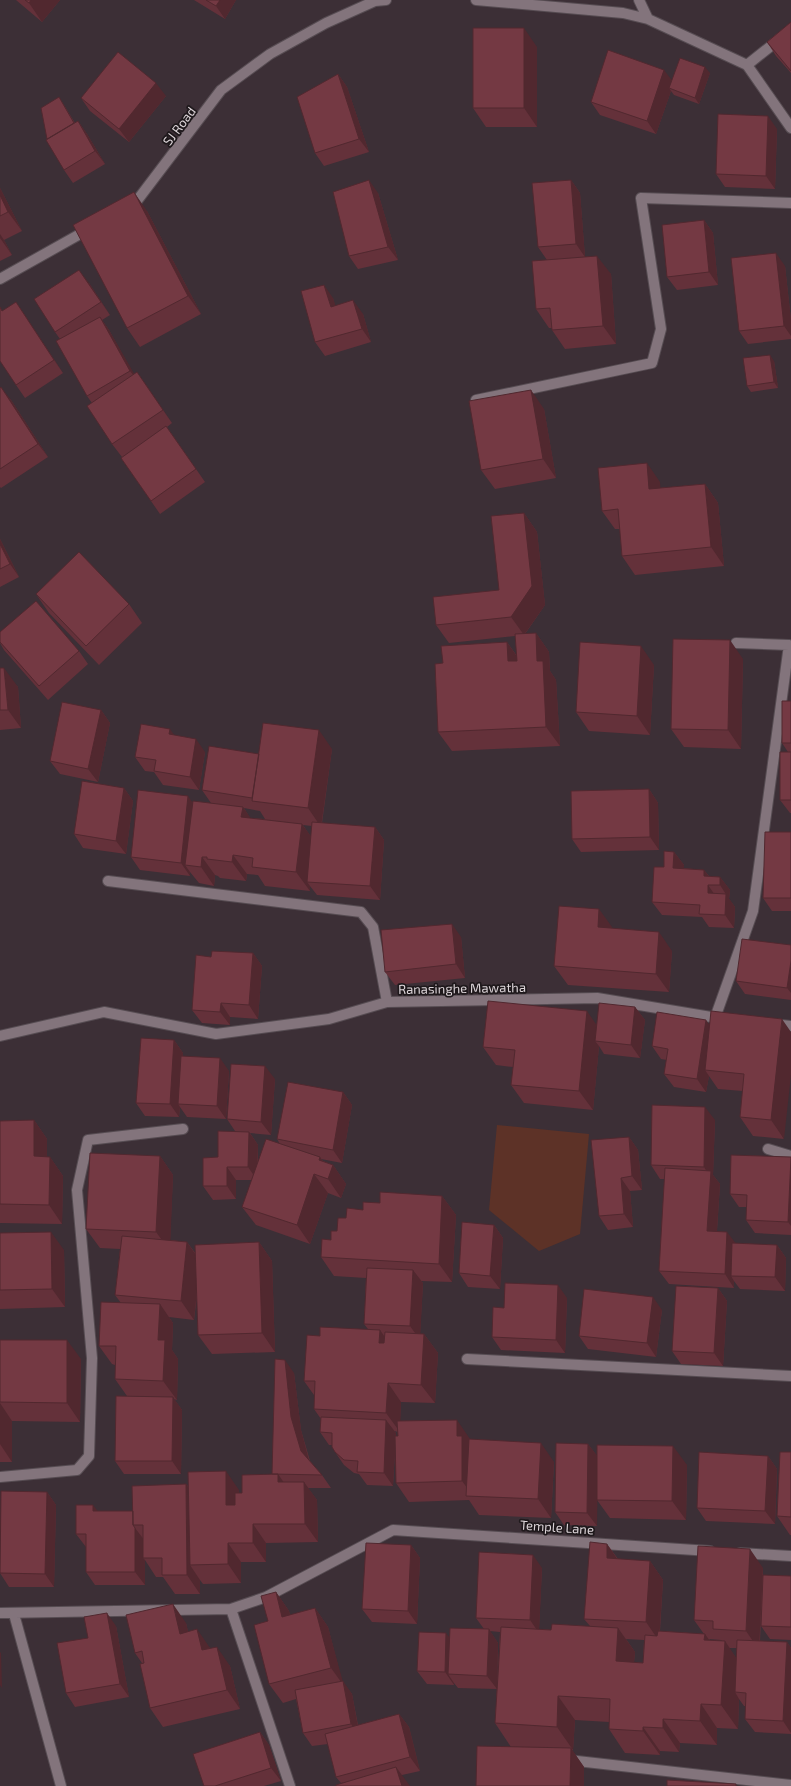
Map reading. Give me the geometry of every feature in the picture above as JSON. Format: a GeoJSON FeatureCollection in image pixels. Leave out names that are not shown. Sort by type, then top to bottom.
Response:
{"type":"FeatureCollection","features":[{"type":"Feature","properties":{"kind":"street","name":"SJ Road"},"geometry":{"type":"LineString","coordinates":[[117,213],[136,202],[221,90],[270,54],[326,23],[375,1],[386,0]]}},
{"type":"Feature","properties":{"kind":"street"},"geometry":{"type":"LineString","coordinates":[[476,0],[624,13],[648,19],[747,65],[791,128]]}},
{"type":"Feature","properties":{"kind":"street"},"geometry":{"type":"LineString","coordinates":[[639,0],[648,19]]}},
{"type":"Feature","properties":{"kind":"street"},"geometry":{"type":"LineString","coordinates":[[747,65],[791,30]]}},
{"type":"Feature","properties":{"kind":"street"},"geometry":{"type":"LineString","coordinates":[[476,400],[652,363],[661,329],[641,198],[791,203]]}},
{"type":"Feature","properties":{"kind":"street"},"geometry":{"type":"LineString","coordinates":[[0,279],[98,224]]}},
{"type":"Feature","properties":{"kind":"street"},"geometry":{"type":"LineString","coordinates":[[715,1018],[753,911],[789,645],[736,644]]}},
{"type":"Feature","properties":{"kind":"street","name":"Ranasinghe Mawatha"},"geometry":{"type":"LineString","coordinates":[[108,880],[361,912],[373,927],[387,1002],[597,998],[730,1020]]}},
{"type":"Feature","properties":{"kind":"street"},"geometry":{"type":"LineString","coordinates":[[0,1036],[104,1012],[216,1034],[330,1019],[387,1002]]}},
{"type":"Feature","properties":{"kind":"street"},"geometry":{"type":"LineString","coordinates":[[761,1023],[791,1026]]}},
{"type":"Feature","properties":{"kind":"street"},"geometry":{"type":"LineString","coordinates":[[0,1476],[77,1470],[89,1456],[92,1358],[77,1190],[88,1140],[183,1129]]}},
{"type":"Feature","properties":{"kind":"street"},"geometry":{"type":"LineString","coordinates":[[768,1149],[791,1156]]}},
{"type":"Feature","properties":{"kind":"street"},"geometry":{"type":"LineString","coordinates":[[467,1359],[791,1376]]}},
{"type":"Feature","properties":{"kind":"street","name":"Temple Lane"},"geometry":{"type":"LineString","coordinates":[[231,1609],[266,1597],[393,1530],[791,1556]]}},
{"type":"Feature","properties":{"kind":"street"},"geometry":{"type":"LineString","coordinates":[[0,1613],[14,1614],[231,1609],[290,1786]]}},
{"type":"Feature","properties":{"kind":"street"},"geometry":{"type":"LineString","coordinates":[[14,1614],[61,1786]]}},
{"type":"Feature","properties":{"kind":"street"},"geometry":{"type":"LineString","coordinates":[[558,1759],[791,1785]]}},
{"type":"Feature","properties":{"kind":"shaded area"},"geometry":{"type":"Polygon","coordinates":[[[497,1125],[589,1134],[580,1234],[539,1251],[489,1210],[497,1125]]]}},
{"type":"Feature","properties":{"kind":"building"},"geometry":{"type":"Polygon","coordinates":[[[206,0],[220,0],[216,6],[206,0]]]}},
{"type":"Feature","properties":{"kind":"building"},"geometry":{"type":"Polygon","coordinates":[[[791,22],[791,71],[767,42],[791,22]]]}},
{"type":"Feature","properties":{"kind":"building"},"geometry":{"type":"Polygon","coordinates":[[[473,28],[524,28],[524,108],[473,108],[473,28]]]}},
{"type":"Feature","properties":{"kind":"building"},"geometry":{"type":"Polygon","coordinates":[[[608,50],[664,70],[647,121],[591,102],[608,50]]]}},
{"type":"Feature","properties":{"kind":"building"},"geometry":{"type":"Polygon","coordinates":[[[118,52],[156,83],[119,129],[81,98],[118,52]]]}},
{"type":"Feature","properties":{"kind":"building"},"geometry":{"type":"Polygon","coordinates":[[[680,58],[705,67],[695,98],[669,88],[680,58]]]}},
{"type":"Feature","properties":{"kind":"building"},"geometry":{"type":"Polygon","coordinates":[[[338,74],[359,139],[315,153],[297,97],[338,74]]]}},
{"type":"Feature","properties":{"kind":"building"},"geometry":{"type":"Polygon","coordinates":[[[59,97],[74,123],[47,139],[41,108],[59,97]]]}},
{"type":"Feature","properties":{"kind":"building"},"geometry":{"type":"Polygon","coordinates":[[[718,114],[768,116],[766,176],[716,174],[718,114]]]}},
{"type":"Feature","properties":{"kind":"building"},"geometry":{"type":"Polygon","coordinates":[[[78,121],[95,151],[64,170],[46,140],[78,121]]]}},
{"type":"Feature","properties":{"kind":"building"},"geometry":{"type":"Polygon","coordinates":[[[369,180],[388,247],[349,256],[333,192],[369,180]]]}},
{"type":"Feature","properties":{"kind":"building"},"geometry":{"type":"Polygon","coordinates":[[[571,180],[576,244],[538,247],[532,183],[571,180]]]}},
{"type":"Feature","properties":{"kind":"building"},"geometry":{"type":"Polygon","coordinates":[[[134,192],[188,296],[127,328],[73,225],[134,192]]]}},
{"type":"Feature","properties":{"kind":"building"},"geometry":{"type":"Polygon","coordinates":[[[0,195],[8,212],[0,216],[0,195]]]}},
{"type":"Feature","properties":{"kind":"building"},"geometry":{"type":"Polygon","coordinates":[[[704,220],[709,272],[667,277],[662,225],[704,220]]]}},
{"type":"Feature","properties":{"kind":"building"},"geometry":{"type":"Polygon","coordinates":[[[776,253],[784,326],[739,331],[731,258],[776,253]]]}},
{"type":"Feature","properties":{"kind":"building"},"geometry":{"type":"Polygon","coordinates":[[[597,256],[603,326],[552,330],[550,308],[536,309],[532,261],[597,256]]]}},
{"type":"Feature","properties":{"kind":"building"},"geometry":{"type":"Polygon","coordinates":[[[79,270],[101,302],[55,332],[34,299],[79,270]]]}},
{"type":"Feature","properties":{"kind":"building"},"geometry":{"type":"Polygon","coordinates":[[[324,285],[331,307],[353,300],[362,329],[315,342],[301,291],[324,285]]]}},
{"type":"Feature","properties":{"kind":"building"},"geometry":{"type":"Polygon","coordinates":[[[16,302],[54,360],[16,385],[0,361],[0,307],[2,311],[16,302]]]}},
{"type":"Feature","properties":{"kind":"building"},"geometry":{"type":"Polygon","coordinates":[[[100,317],[130,371],[87,396],[56,341],[100,317]]]}},
{"type":"Feature","properties":{"kind":"building"},"geometry":{"type":"Polygon","coordinates":[[[770,355],[774,382],[747,386],[743,358],[770,355]]]}},
{"type":"Feature","properties":{"kind":"building"},"geometry":{"type":"Polygon","coordinates":[[[137,372],[163,410],[112,444],[87,406],[137,372]]]}},
{"type":"Feature","properties":{"kind":"building"},"geometry":{"type":"Polygon","coordinates":[[[1,387],[38,444],[0,469],[0,388],[1,387]]]}},
{"type":"Feature","properties":{"kind":"building"},"geometry":{"type":"Polygon","coordinates":[[[531,390],[543,459],[481,470],[469,401],[531,390]]]}},
{"type":"Feature","properties":{"kind":"building"},"geometry":{"type":"Polygon","coordinates":[[[166,426],[196,469],[151,501],[121,458],[166,426]]]}},
{"type":"Feature","properties":{"kind":"building"},"geometry":{"type":"Polygon","coordinates":[[[647,463],[649,489],[705,484],[711,547],[622,556],[618,509],[602,511],[598,468],[647,463]]]}},
{"type":"Feature","properties":{"kind":"building"},"geometry":{"type":"Polygon","coordinates":[[[524,513],[532,586],[511,617],[436,625],[433,597],[499,590],[491,516],[524,513]]]}},
{"type":"Feature","properties":{"kind":"building"},"geometry":{"type":"Polygon","coordinates":[[[0,544],[10,564],[0,569],[0,544]]]}},
{"type":"Feature","properties":{"kind":"building"},"geometry":{"type":"Polygon","coordinates":[[[79,552],[129,604],[86,646],[36,594],[79,552]]]}},
{"type":"Feature","properties":{"kind":"building"},"geometry":{"type":"Polygon","coordinates":[[[36,601],[79,651],[39,686],[0,642],[0,632],[36,601]]]}},
{"type":"Feature","properties":{"kind":"building"},"geometry":{"type":"Polygon","coordinates":[[[536,633],[537,661],[543,661],[546,727],[438,732],[435,664],[443,663],[441,646],[507,642],[508,661],[517,661],[515,634],[536,633]]]}},
{"type":"Feature","properties":{"kind":"building"},"geometry":{"type":"Polygon","coordinates":[[[673,639],[730,640],[728,730],[671,729],[673,639]]]}},
{"type":"Feature","properties":{"kind":"building"},"geometry":{"type":"Polygon","coordinates":[[[580,642],[641,646],[637,716],[576,712],[580,642]]]}},
{"type":"Feature","properties":{"kind":"building"},"geometry":{"type":"Polygon","coordinates":[[[0,668],[4,668],[8,710],[0,710],[0,668]]]}},
{"type":"Feature","properties":{"kind":"building"},"geometry":{"type":"Polygon","coordinates":[[[782,701],[791,701],[791,743],[782,743],[782,701]]]}},
{"type":"Feature","properties":{"kind":"building"},"geometry":{"type":"Polygon","coordinates":[[[62,702],[101,710],[88,769],[50,761],[62,702]]]}},
{"type":"Feature","properties":{"kind":"building"},"geometry":{"type":"Polygon","coordinates":[[[263,723],[319,730],[308,808],[252,801],[263,723]]]}},
{"type":"Feature","properties":{"kind":"building"},"geometry":{"type":"Polygon","coordinates":[[[141,724],[170,729],[169,734],[196,739],[190,777],[154,771],[156,760],[135,757],[141,724]]]}},
{"type":"Feature","properties":{"kind":"building"},"geometry":{"type":"Polygon","coordinates":[[[209,746],[259,754],[252,798],[202,790],[209,746]]]}},
{"type":"Feature","properties":{"kind":"building"},"geometry":{"type":"Polygon","coordinates":[[[780,752],[791,752],[791,800],[780,800],[780,752]]]}},
{"type":"Feature","properties":{"kind":"building"},"geometry":{"type":"Polygon","coordinates":[[[82,781],[124,788],[116,841],[74,834],[82,781]]]}},
{"type":"Feature","properties":{"kind":"building"},"geometry":{"type":"Polygon","coordinates":[[[649,789],[650,837],[572,839],[571,791],[649,789]]]}},
{"type":"Feature","properties":{"kind":"building"},"geometry":{"type":"Polygon","coordinates":[[[138,790],[188,796],[181,863],[131,857],[138,790]]]}},
{"type":"Feature","properties":{"kind":"building"},"geometry":{"type":"Polygon","coordinates":[[[193,801],[243,807],[241,817],[302,824],[296,872],[252,867],[253,858],[233,855],[232,862],[202,857],[201,867],[185,865],[193,801]]]}},
{"type":"Feature","properties":{"kind":"building"},"geometry":{"type":"Polygon","coordinates":[[[312,822],[375,827],[370,886],[307,882],[312,822]]]}},
{"type":"Feature","properties":{"kind":"building"},"geometry":{"type":"Polygon","coordinates":[[[765,832],[791,832],[791,898],[763,898],[765,832]]]}},
{"type":"Feature","properties":{"kind":"building"},"geometry":{"type":"Polygon","coordinates":[[[664,851],[674,852],[673,868],[704,870],[704,876],[720,877],[720,885],[708,885],[708,893],[726,894],[725,915],[699,914],[700,905],[652,902],[654,867],[664,867],[664,851]]]}},
{"type":"Feature","properties":{"kind":"building"},"geometry":{"type":"Polygon","coordinates":[[[559,906],[599,909],[598,927],[659,932],[656,974],[554,966],[559,906]]]}},
{"type":"Feature","properties":{"kind":"building"},"geometry":{"type":"Polygon","coordinates":[[[452,924],[456,964],[385,972],[381,930],[452,924]]]}},
{"type":"Feature","properties":{"kind":"building"},"geometry":{"type":"Polygon","coordinates":[[[742,939],[791,945],[791,961],[787,988],[736,981],[742,939]]]}},
{"type":"Feature","properties":{"kind":"building"},"geometry":{"type":"Polygon","coordinates":[[[212,951],[253,953],[249,1005],[221,1003],[220,1012],[192,1010],[196,955],[211,957],[212,951]]]}},
{"type":"Feature","properties":{"kind":"building"},"geometry":{"type":"Polygon","coordinates":[[[488,1001],[587,1011],[579,1091],[511,1085],[515,1050],[483,1047],[488,1001]]]}},
{"type":"Feature","properties":{"kind":"building"},"geometry":{"type":"Polygon","coordinates":[[[599,1003],[635,1007],[631,1045],[595,1041],[599,1003]]]}},
{"type":"Feature","properties":{"kind":"building"},"geometry":{"type":"Polygon","coordinates":[[[711,1011],[782,1019],[771,1120],[740,1117],[744,1074],[705,1070],[711,1011]]]}},
{"type":"Feature","properties":{"kind":"building"},"geometry":{"type":"Polygon","coordinates":[[[657,1012],[706,1020],[697,1079],[664,1074],[668,1049],[652,1046],[657,1012]]]}},
{"type":"Feature","properties":{"kind":"building"},"geometry":{"type":"Polygon","coordinates":[[[141,1038],[174,1040],[170,1104],[136,1103],[141,1038]]]}},
{"type":"Feature","properties":{"kind":"building"},"geometry":{"type":"Polygon","coordinates":[[[181,1056],[220,1058],[217,1106],[178,1104],[181,1056]]]}},
{"type":"Feature","properties":{"kind":"building"},"geometry":{"type":"Polygon","coordinates":[[[231,1064],[265,1066],[261,1122],[227,1119],[231,1064]]]}},
{"type":"Feature","properties":{"kind":"building"},"geometry":{"type":"Polygon","coordinates":[[[288,1082],[343,1092],[333,1150],[277,1139],[288,1082]]]}},
{"type":"Feature","properties":{"kind":"building"},"geometry":{"type":"Polygon","coordinates":[[[652,1105],[705,1107],[704,1167],[651,1165],[652,1105]]]}},
{"type":"Feature","properties":{"kind":"building"},"geometry":{"type":"Polygon","coordinates":[[[34,1120],[34,1156],[50,1157],[49,1205],[0,1204],[0,1121],[34,1120]]]}},
{"type":"Feature","properties":{"kind":"building"},"geometry":{"type":"Polygon","coordinates":[[[218,1131],[249,1132],[248,1167],[227,1167],[227,1186],[203,1186],[203,1158],[218,1157],[218,1131]]]}},
{"type":"Feature","properties":{"kind":"building"},"geometry":{"type":"Polygon","coordinates":[[[629,1137],[632,1176],[621,1178],[624,1214],[599,1216],[591,1140],[629,1137]]]}},
{"type":"Feature","properties":{"kind":"building"},"geometry":{"type":"Polygon","coordinates":[[[266,1139],[320,1157],[319,1160],[333,1165],[328,1179],[314,1174],[297,1225],[242,1207],[266,1139]]]}},
{"type":"Feature","properties":{"kind":"building"},"geometry":{"type":"Polygon","coordinates":[[[90,1153],[160,1156],[156,1232],[86,1229],[90,1153]]]}},
{"type":"Feature","properties":{"kind":"building"},"geometry":{"type":"Polygon","coordinates":[[[731,1155],[791,1157],[788,1222],[746,1220],[747,1195],[730,1194],[731,1155]]]}},
{"type":"Feature","properties":{"kind":"building"},"geometry":{"type":"Polygon","coordinates":[[[665,1168],[711,1171],[707,1231],[727,1232],[725,1274],[659,1271],[665,1168]]]}},
{"type":"Feature","properties":{"kind":"building"},"geometry":{"type":"Polygon","coordinates":[[[380,1192],[442,1196],[439,1264],[321,1257],[322,1239],[331,1240],[331,1231],[337,1231],[338,1218],[346,1218],[347,1208],[363,1210],[363,1202],[380,1203],[380,1192]]]}},
{"type":"Feature","properties":{"kind":"building"},"geometry":{"type":"Polygon","coordinates":[[[462,1222],[494,1225],[490,1276],[459,1273],[462,1222]]]}},
{"type":"Feature","properties":{"kind":"building"},"geometry":{"type":"Polygon","coordinates":[[[51,1232],[52,1289],[0,1290],[0,1233],[51,1232]]]}},
{"type":"Feature","properties":{"kind":"building"},"geometry":{"type":"Polygon","coordinates":[[[122,1236],[187,1242],[181,1301],[115,1295],[122,1236]]]}},
{"type":"Feature","properties":{"kind":"building"},"geometry":{"type":"Polygon","coordinates":[[[259,1242],[262,1333],[198,1335],[195,1245],[259,1242]]]}},
{"type":"Feature","properties":{"kind":"building"},"geometry":{"type":"Polygon","coordinates":[[[732,1243],[777,1245],[775,1277],[731,1276],[732,1243]]]}},
{"type":"Feature","properties":{"kind":"building"},"geometry":{"type":"Polygon","coordinates":[[[367,1268],[413,1270],[410,1326],[364,1324],[367,1268]]]}},
{"type":"Feature","properties":{"kind":"building"},"geometry":{"type":"Polygon","coordinates":[[[505,1283],[558,1285],[556,1340],[492,1337],[493,1307],[504,1308],[505,1283]]]}},
{"type":"Feature","properties":{"kind":"building"},"geometry":{"type":"Polygon","coordinates":[[[676,1286],[718,1288],[714,1353],[672,1351],[676,1286]]]}},
{"type":"Feature","properties":{"kind":"building"},"geometry":{"type":"Polygon","coordinates":[[[584,1289],[653,1297],[647,1343],[579,1336],[584,1289]]]}},
{"type":"Feature","properties":{"kind":"building"},"geometry":{"type":"Polygon","coordinates":[[[101,1302],[160,1304],[158,1340],[165,1340],[163,1381],[115,1379],[116,1346],[99,1346],[101,1302]]]}},
{"type":"Feature","properties":{"kind":"building"},"geometry":{"type":"Polygon","coordinates":[[[320,1327],[380,1330],[379,1343],[384,1343],[385,1332],[424,1334],[421,1385],[388,1383],[386,1413],[314,1409],[315,1381],[304,1381],[307,1335],[320,1336],[320,1327]]]}},
{"type":"Feature","properties":{"kind":"building"},"geometry":{"type":"Polygon","coordinates":[[[0,1340],[67,1340],[67,1403],[0,1402],[0,1340]]]}},
{"type":"Feature","properties":{"kind":"building"},"geometry":{"type":"Polygon","coordinates":[[[275,1359],[285,1360],[291,1417],[301,1451],[322,1475],[272,1474],[275,1359]]]}},
{"type":"Feature","properties":{"kind":"building"},"geometry":{"type":"Polygon","coordinates":[[[116,1396],[173,1397],[172,1461],[115,1461],[116,1396]]]}},
{"type":"Feature","properties":{"kind":"building"},"geometry":{"type":"Polygon","coordinates":[[[321,1417],[386,1420],[384,1473],[357,1472],[358,1461],[344,1460],[332,1447],[332,1433],[320,1432],[321,1417]]]}},
{"type":"Feature","properties":{"kind":"building"},"geometry":{"type":"Polygon","coordinates":[[[457,1420],[457,1436],[462,1436],[462,1481],[396,1483],[395,1436],[398,1436],[397,1421],[457,1420]]]}},
{"type":"Feature","properties":{"kind":"building"},"geometry":{"type":"Polygon","coordinates":[[[469,1439],[541,1443],[538,1499],[466,1496],[469,1439]]]}},
{"type":"Feature","properties":{"kind":"building"},"geometry":{"type":"Polygon","coordinates":[[[556,1443],[588,1444],[587,1513],[555,1512],[556,1443]]]}},
{"type":"Feature","properties":{"kind":"building"},"geometry":{"type":"Polygon","coordinates":[[[597,1445],[673,1446],[672,1501],[597,1500],[597,1445]]]}},
{"type":"Feature","properties":{"kind":"building"},"geometry":{"type":"Polygon","coordinates":[[[699,1452],[768,1456],[765,1511],[697,1508],[699,1452]]]}},
{"type":"Feature","properties":{"kind":"building"},"geometry":{"type":"Polygon","coordinates":[[[780,1452],[791,1452],[791,1517],[777,1516],[780,1452]]]}},
{"type":"Feature","properties":{"kind":"building"},"geometry":{"type":"Polygon","coordinates":[[[226,1471],[226,1505],[235,1505],[235,1493],[242,1493],[242,1475],[278,1474],[278,1482],[304,1482],[305,1524],[253,1524],[253,1543],[228,1543],[228,1564],[190,1565],[188,1472],[226,1471]]]}},
{"type":"Feature","properties":{"kind":"building"},"geometry":{"type":"Polygon","coordinates":[[[186,1484],[187,1575],[162,1575],[162,1558],[143,1558],[143,1525],[133,1525],[132,1486],[186,1484]]]}},
{"type":"Feature","properties":{"kind":"building"},"geometry":{"type":"Polygon","coordinates":[[[1,1491],[47,1492],[45,1574],[0,1573],[1,1491]]]}},
{"type":"Feature","properties":{"kind":"building"},"geometry":{"type":"Polygon","coordinates":[[[76,1505],[93,1505],[93,1511],[133,1511],[133,1525],[135,1528],[135,1572],[86,1572],[86,1534],[76,1534],[76,1505]]]}},
{"type":"Feature","properties":{"kind":"building"},"geometry":{"type":"Polygon","coordinates":[[[590,1542],[607,1544],[607,1558],[650,1561],[646,1622],[584,1619],[590,1542]]]}},
{"type":"Feature","properties":{"kind":"building"},"geometry":{"type":"Polygon","coordinates":[[[366,1543],[411,1545],[408,1611],[362,1609],[366,1543]]]}},
{"type":"Feature","properties":{"kind":"building"},"geometry":{"type":"Polygon","coordinates":[[[698,1546],[750,1549],[746,1631],[713,1629],[713,1621],[694,1620],[698,1546]]]}},
{"type":"Feature","properties":{"kind":"building"},"geometry":{"type":"Polygon","coordinates":[[[479,1552],[533,1555],[530,1620],[476,1618],[479,1552]]]}},
{"type":"Feature","properties":{"kind":"building"},"geometry":{"type":"Polygon","coordinates":[[[763,1575],[791,1576],[791,1627],[761,1626],[763,1575]]]}},
{"type":"Feature","properties":{"kind":"building"},"geometry":{"type":"Polygon","coordinates":[[[276,1592],[282,1617],[315,1608],[331,1668],[269,1684],[254,1625],[268,1621],[261,1596],[276,1592]]]}},
{"type":"Feature","properties":{"kind":"building"},"geometry":{"type":"Polygon","coordinates":[[[173,1604],[180,1634],[197,1629],[202,1650],[217,1647],[227,1690],[150,1708],[140,1664],[144,1663],[142,1651],[135,1653],[126,1615],[173,1604]]]}},
{"type":"Feature","properties":{"kind":"building"},"geometry":{"type":"Polygon","coordinates":[[[107,1613],[120,1684],[66,1693],[57,1643],[88,1638],[84,1617],[107,1613]]]}},
{"type":"Feature","properties":{"kind":"building"},"geometry":{"type":"Polygon","coordinates":[[[552,1624],[618,1628],[616,1661],[643,1663],[645,1635],[657,1636],[658,1631],[705,1634],[704,1640],[725,1641],[721,1705],[701,1704],[700,1721],[663,1719],[663,1728],[643,1727],[643,1731],[609,1729],[610,1699],[558,1696],[557,1727],[495,1723],[501,1627],[551,1630],[552,1624]]]}},
{"type":"Feature","properties":{"kind":"building"},"geometry":{"type":"Polygon","coordinates":[[[450,1628],[489,1629],[487,1676],[448,1674],[450,1628]]]}},
{"type":"Feature","properties":{"kind":"building"},"geometry":{"type":"Polygon","coordinates":[[[419,1632],[446,1633],[445,1672],[417,1671],[419,1632]]]}},
{"type":"Feature","properties":{"kind":"building"},"geometry":{"type":"Polygon","coordinates":[[[737,1640],[787,1642],[783,1721],[745,1719],[746,1693],[735,1692],[737,1640]]]}},
{"type":"Feature","properties":{"kind":"building"},"geometry":{"type":"Polygon","coordinates":[[[343,1681],[351,1724],[303,1733],[295,1690],[343,1681]]]}},
{"type":"Feature","properties":{"kind":"building"},"geometry":{"type":"Polygon","coordinates":[[[399,1714],[410,1757],[336,1777],[325,1734],[399,1714]]]}},
{"type":"Feature","properties":{"kind":"building"},"geometry":{"type":"Polygon","coordinates":[[[260,1732],[271,1768],[215,1786],[204,1786],[193,1754],[260,1732]]]}},
{"type":"Feature","properties":{"kind":"building"},"geometry":{"type":"Polygon","coordinates":[[[477,1746],[571,1748],[570,1786],[476,1786],[477,1746]]]}},
{"type":"Feature","properties":{"kind":"building"},"geometry":{"type":"Polygon","coordinates":[[[396,1767],[402,1786],[336,1786],[336,1785],[396,1767]]]}},
{"type":"Feature","properties":{"kind":"building"},"geometry":{"type":"Polygon","coordinates":[[[667,1780],[736,1784],[736,1786],[667,1786],[667,1780]]]}}]}
